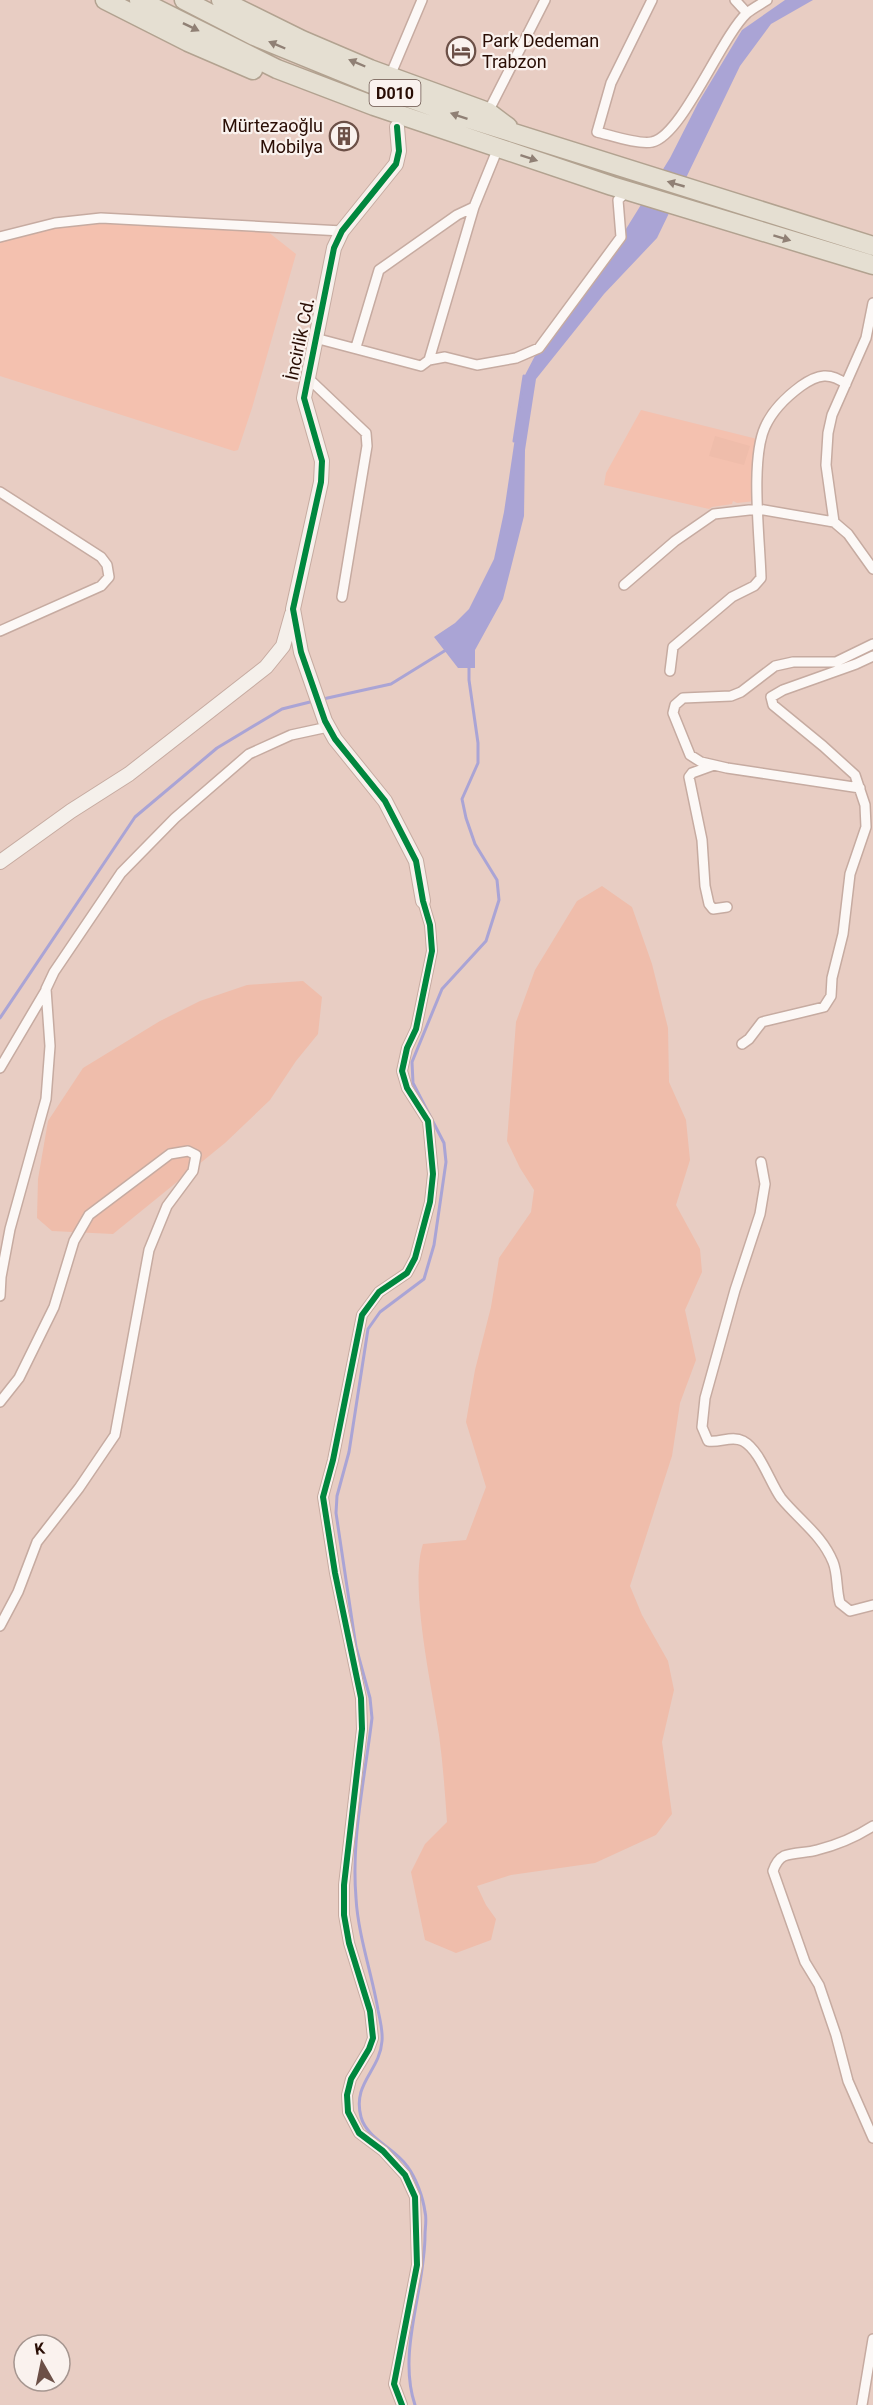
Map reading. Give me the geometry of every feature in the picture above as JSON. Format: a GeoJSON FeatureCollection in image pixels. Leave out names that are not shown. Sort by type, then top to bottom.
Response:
{"type":"FeatureCollection","features":[{"type":"Feature","properties":{"kind":"highway"},"geometry":{"type":"LineString","coordinates":[[105,0],[188,42],[308,94],[448,143],[460,144],[473,140]]}},
{"type":"Feature","properties":{"kind":"highway"},"geometry":{"type":"LineString","coordinates":[[139,0],[277,69],[374,106],[612,186],[873,265]]}},
{"type":"Feature","properties":{"kind":"highway","name":"D010"},"geometry":{"type":"LineString","coordinates":[[184,0],[254,36],[342,73],[442,110],[873,246]]}},
{"type":"Feature","properties":{"kind":"highway"},"geometry":{"type":"LineString","coordinates":[[221,0],[302,40],[390,76],[488,112],[525,138]]}},
{"type":"Feature","properties":{"kind":"street"},"geometry":{"type":"LineString","coordinates":[[390,76],[422,0]]}},
{"type":"Feature","properties":{"kind":"street"},"geometry":{"type":"LineString","coordinates":[[488,112],[545,0]]}},
{"type":"Feature","properties":{"kind":"street"},"geometry":{"type":"LineString","coordinates":[[652,0],[611,83],[597,132],[650,143],[661,138],[686,108],[721,48],[747,13],[767,0]]}},
{"type":"Feature","properties":{"kind":"street"},"geometry":{"type":"LineString","coordinates":[[735,0],[747,13]]}},
{"type":"Feature","properties":{"kind":"street","name":"İncirlik Cd."},"geometry":{"type":"LineString","coordinates":[[397,127],[399,151],[396,164],[342,231],[334,248],[304,398],[322,461],[321,482],[292,609],[301,652],[327,724],[335,739],[385,801],[416,861],[423,901]]}},
{"type":"Feature","properties":{"kind":"street"},"geometry":{"type":"LineString","coordinates":[[429,360],[474,207],[498,148]]}},
{"type":"Feature","properties":{"kind":"street"},"geometry":{"type":"LineString","coordinates":[[315,338],[422,366],[429,360],[445,357],[477,365],[516,358],[539,348],[621,237],[618,200],[626,192],[632,192]]}},
{"type":"Feature","properties":{"kind":"street"},"geometry":{"type":"LineString","coordinates":[[356,347],[379,270],[458,215],[474,207]]}},
{"type":"Feature","properties":{"kind":"street"},"geometry":{"type":"LineString","coordinates":[[0,237],[55,223],[101,218],[342,231]]}},
{"type":"Feature","properties":{"kind":"street"},"geometry":{"type":"LineString","coordinates":[[834,522],[826,450],[832,415],[870,341],[873,303]]}},
{"type":"Feature","properties":{"kind":"street"},"geometry":{"type":"LineString","coordinates":[[670,671],[673,647],[732,597],[754,586],[761,578],[758,448],[766,424],[777,406],[818,376],[829,375],[846,384]]}},
{"type":"Feature","properties":{"kind":"street"},"geometry":{"type":"LineString","coordinates":[[307,377],[366,433],[367,446],[342,597]]}},
{"type":"Feature","properties":{"kind":"street"},"geometry":{"type":"LineString","coordinates":[[0,492],[101,557],[107,565],[110,577],[101,586],[0,631]]}},
{"type":"Feature","properties":{"kind":"street"},"geometry":{"type":"LineString","coordinates":[[624,585],[675,541],[714,514],[758,509],[834,522],[848,534],[873,569]]}},
{"type":"Feature","properties":{"kind":"street"},"geometry":{"type":"LineString","coordinates":[[0,862],[71,811],[129,774],[266,667],[284,646],[292,609]]}},
{"type":"Feature","properties":{"kind":"street"},"geometry":{"type":"LineString","coordinates":[[860,788],[714,765],[690,755],[673,712],[675,705],[684,698],[731,696],[741,692],[775,666],[783,663],[836,662],[873,644]]}},
{"type":"Feature","properties":{"kind":"street"},"geometry":{"type":"LineString","coordinates":[[742,1044],[749,1039],[762,1022],[824,1007],[831,996],[832,978],[843,934],[850,874],[866,827],[864,805],[855,775],[780,712],[771,701],[771,697],[783,690],[873,656]]}},
{"type":"Feature","properties":{"kind":"street"},"geometry":{"type":"LineString","coordinates":[[0,1068],[54,972],[121,873],[175,818],[249,754],[291,735],[327,724]]}},
{"type":"Feature","properties":{"kind":"street"},"geometry":{"type":"LineString","coordinates":[[714,765],[692,773],[689,777],[702,840],[705,886],[709,904],[713,909],[727,908]]}},
{"type":"Feature","properties":{"kind":"street"},"geometry":{"type":"LineString","coordinates":[[402,2405],[394,2384],[417,2265],[415,2197],[405,2175],[383,2151],[359,2133],[348,2112],[346,2095],[351,2079],[373,2038],[370,2011],[349,1943],[344,1915],[344,1885],[362,1729],[361,1698],[335,1573],[323,1497],[333,1460],[362,1315],[379,1292],[407,1273],[417,1252],[430,1202],[433,1174],[428,1121],[407,1088],[402,1071],[407,1048],[416,1029],[432,951],[430,925],[423,901]]}},
{"type":"Feature","properties":{"kind":"street"},"geometry":{"type":"LineString","coordinates":[[0,1296],[1,1277],[10,1229],[45,1099],[50,1046],[46,989]]}},
{"type":"Feature","properties":{"kind":"street"},"geometry":{"type":"LineString","coordinates":[[0,1402],[19,1378],[54,1307],[74,1241],[89,1215],[170,1154],[188,1151],[195,1155],[193,1171],[167,1206],[149,1250],[115,1435],[79,1488],[37,1542],[18,1592],[0,1626]]}},
{"type":"Feature","properties":{"kind":"street"},"geometry":{"type":"LineString","coordinates":[[762,1162],[765,1184],[760,1214],[710,1377],[702,1427],[708,1441],[734,1438],[745,1442],[753,1449],[781,1497],[817,1535],[832,1561],[842,1605],[850,1611],[873,1605]]}},
{"type":"Feature","properties":{"kind":"street"},"geometry":{"type":"LineString","coordinates":[[873,1826],[816,1851],[784,1856],[776,1863],[773,1871],[805,1962],[819,1985],[836,2035],[848,2081],[873,2138]]}},
{"type":"Feature","properties":{"kind":"street"},"geometry":{"type":"LineString","coordinates":[[862,2405],[873,2339]]}},
{"type":"Feature","properties":{"kind":"shaded area"},"geometry":{"type":"Polygon","coordinates":[[[785,0],[813,0],[771,24],[740,66],[657,238],[604,294],[536,379],[525,450],[524,516],[503,599],[475,650],[475,668],[458,668],[434,637],[455,623],[469,609],[494,559],[504,512],[524,377],[539,348],[621,237],[670,158],[698,103],[742,30],[785,0]]]}},
{"type":"Feature","properties":{"kind":"shaded area"},"geometry":{"type":"Polygon","coordinates":[[[89,222],[267,231],[296,254],[238,450],[234,451],[0,376],[0,239],[89,222]]]}},
{"type":"Feature","properties":{"kind":"shaded area"},"geometry":{"type":"Polygon","coordinates":[[[641,410],[757,439],[754,452],[755,501],[737,503],[733,501],[732,504],[709,509],[604,485],[606,473],[641,410]]]}},
{"type":"Feature","properties":{"kind":"shaded area"},"geometry":{"type":"Polygon","coordinates":[[[715,436],[750,446],[744,465],[709,456],[715,436]]]}},
{"type":"Feature","properties":{"kind":"shaded area"},"geometry":{"type":"Polygon","coordinates":[[[602,886],[632,907],[652,964],[668,1028],[669,1082],[686,1120],[690,1160],[676,1205],[700,1249],[702,1272],[685,1310],[696,1360],[680,1403],[672,1456],[630,1586],[642,1615],[668,1661],[674,1690],[662,1742],[672,1814],[656,1835],[595,1863],[511,1875],[477,1886],[496,1919],[491,1940],[456,1953],[425,1940],[411,1872],[425,1844],[447,1822],[440,1746],[420,1610],[419,1562],[423,1544],[466,1540],[486,1487],[466,1422],[475,1370],[491,1307],[499,1258],[531,1212],[534,1190],[507,1141],[516,1022],[535,970],[577,901],[602,886]]]}},
{"type":"Feature","properties":{"kind":"shaded area"},"geometry":{"type":"Polygon","coordinates":[[[303,981],[322,997],[318,1034],[296,1061],[270,1100],[225,1143],[113,1234],[52,1231],[37,1218],[38,1179],[48,1121],[83,1068],[160,1021],[200,1001],[247,985],[303,981]]]}},
{"type":"Feature","properties":{"kind":"waterway"},"geometry":{"type":"LineString","coordinates":[[514,441],[524,376]]}},
{"type":"Feature","properties":{"kind":"waterway"},"geometry":{"type":"LineString","coordinates":[[323,699],[391,684],[446,650]]}},
{"type":"Feature","properties":{"kind":"waterway"},"geometry":{"type":"LineString","coordinates":[[415,2405],[410,2385],[409,2364],[410,2342],[424,2256],[426,2221],[424,2206],[419,2188],[410,2171],[402,2160],[364,2125],[359,2105],[363,2086],[377,2061],[382,2037],[359,1926],[355,1876],[357,1831],[372,1718],[370,1698],[356,1647],[336,1513],[337,1496],[349,1452],[368,1329],[380,1312],[424,1279],[434,1245],[446,1162],[444,1143],[413,1083],[412,1062],[442,989],[486,941],[499,900],[497,880],[475,844],[462,799],[478,763],[478,743],[469,665]]}},
{"type":"Feature","properties":{"kind":"waterway"},"geometry":{"type":"LineString","coordinates":[[0,1018],[135,817],[217,748],[282,709],[314,701]]}},
{"type":"Feature","properties":{"kind":"cycle path"},"geometry":{"type":"LineString","coordinates":[[397,127],[399,151],[396,164],[342,231],[334,248],[304,398],[322,461],[321,482],[293,609],[301,652],[325,721],[335,739],[385,801],[416,861],[430,925],[432,951],[416,1029],[407,1048],[402,1071],[407,1088],[428,1121],[433,1174],[430,1202],[415,1258],[407,1273],[379,1292],[362,1315],[333,1460],[323,1497],[335,1573],[361,1698],[362,1729],[344,1885],[344,1915],[349,1943],[370,2011],[373,2038],[351,2079],[347,2095],[348,2112],[359,2133],[383,2151],[405,2175],[415,2197],[417,2265],[394,2384],[402,2405]]}},
{"type":"Feature","properties":{"kind":"place","name":"Park Dedeman Trabzon"},"geometry":{"type":"Point","coordinates":[461,51]}},
{"type":"Feature","properties":{"kind":"place","name":"Mürtezaoğlu Mobilya"},"geometry":{"type":"Point","coordinates":[344,136]}}]}
